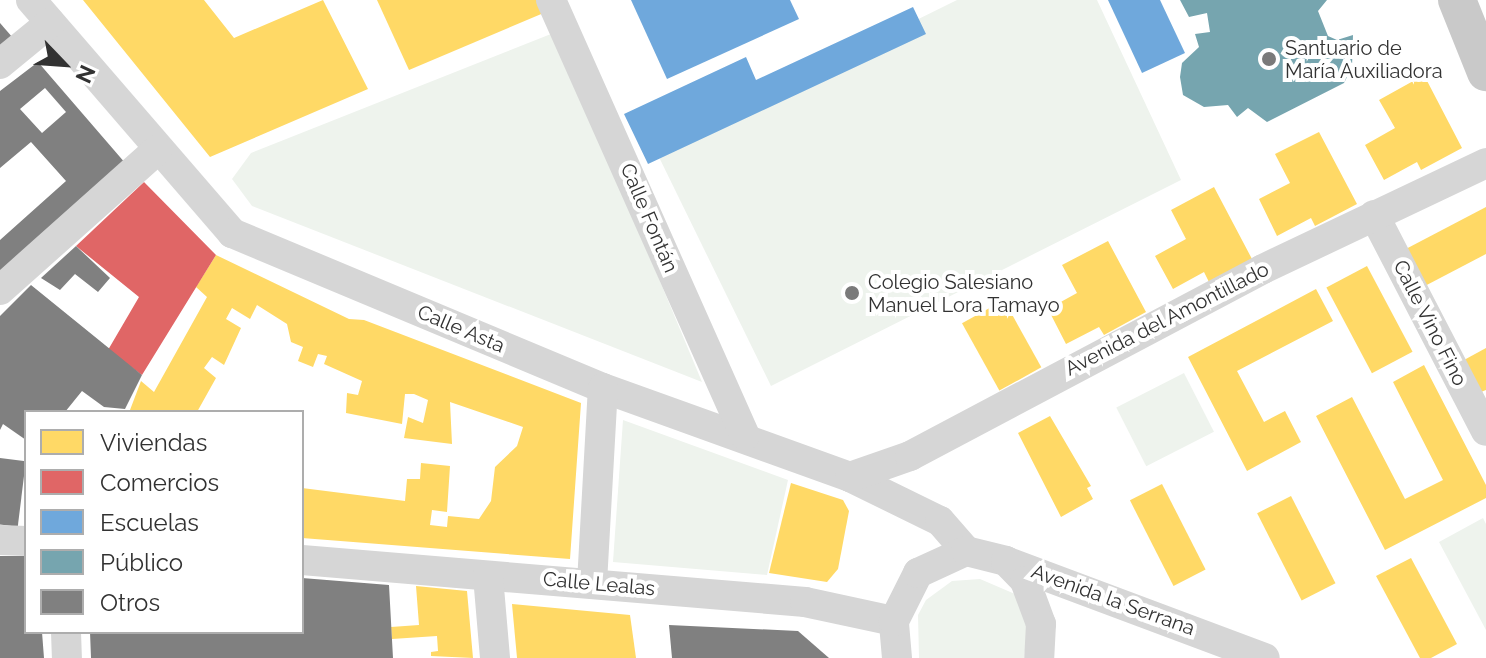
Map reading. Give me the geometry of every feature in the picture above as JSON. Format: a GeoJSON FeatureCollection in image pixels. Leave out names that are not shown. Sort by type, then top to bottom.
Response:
{"type":"FeatureCollection","features":[{"type":"Feature","properties":{"kind":"main road"},"geometry":{"type":"LineString","coordinates":[[1466,4],[1486,72]]}},
{"type":"Feature","properties":{"kind":"street","name":"Calle Fontán"},"geometry":{"type":"LineString","coordinates":[[551,0],[745,436]]}},
{"type":"Feature","properties":{"kind":"street","name":"Calle Asta"},"geometry":{"type":"LineString","coordinates":[[40,12],[232,233],[603,388],[745,436],[850,477],[940,521],[966,551]]}},
{"type":"Feature","properties":{"kind":"street"},"geometry":{"type":"LineString","coordinates":[[0,64],[40,12]]}},
{"type":"Feature","properties":{"kind":"street"},"geometry":{"type":"LineString","coordinates":[[0,290],[157,150]]}},
{"type":"Feature","properties":{"kind":"street","name":"Avenida del Amontillado"},"geometry":{"type":"LineString","coordinates":[[850,477],[910,456],[1374,215],[1486,163]]}},
{"type":"Feature","properties":{"kind":"street","name":"Calle Vino Fino"},"geometry":{"type":"LineString","coordinates":[[1374,215],[1486,431]]}},
{"type":"Feature","properties":{"kind":"street"},"geometry":{"type":"LineString","coordinates":[[592,583],[603,388]]}},
{"type":"Feature","properties":{"kind":"street"},"geometry":{"type":"LineString","coordinates":[[0,540],[24,541]]}},
{"type":"Feature","properties":{"kind":"street"},"geometry":{"type":"LineString","coordinates":[[897,658],[894,621],[918,573],[966,551]]}},
{"type":"Feature","properties":{"kind":"street","name":"Avenida la Serrana"},"geometry":{"type":"LineString","coordinates":[[966,551],[1101,593],[1265,658]]}},
{"type":"Feature","properties":{"kind":"street","name":"Calle Lealas"},"geometry":{"type":"LineString","coordinates":[[304,560],[805,602],[894,621]]}},
{"type":"Feature","properties":{"kind":"street"},"geometry":{"type":"LineString","coordinates":[[1006,561],[1025,581],[1036,603],[1039,658]]}},
{"type":"Feature","properties":{"kind":"street"},"geometry":{"type":"LineString","coordinates":[[488,576],[495,658]]}},
{"type":"Feature","properties":{"kind":"street"},"geometry":{"type":"LineString","coordinates":[[66,634],[67,658]]}},
{"type":"Feature","properties":{"kind":"shaded area"},"geometry":{"type":"Polygon","coordinates":[[[957,0],[1097,0],[1181,180],[771,386],[655,149],[957,0]]]}},
{"type":"Feature","properties":{"kind":"shaded area"},"geometry":{"type":"Polygon","coordinates":[[[556,32],[702,382],[252,206],[232,179],[251,153],[556,32]]]}},
{"type":"Feature","properties":{"kind":"shaded area"},"geometry":{"type":"Polygon","coordinates":[[[1184,373],[1214,432],[1146,466],[1116,408],[1184,373]]]}},
{"type":"Feature","properties":{"kind":"shaded area"},"geometry":{"type":"Polygon","coordinates":[[[623,420],[788,480],[767,575],[613,562],[623,420]]]}},
{"type":"Feature","properties":{"kind":"shaded area"},"geometry":{"type":"Polygon","coordinates":[[[1483,518],[1486,524],[1486,630],[1439,542],[1483,518]]]}},
{"type":"Feature","properties":{"kind":"shaded area"},"geometry":{"type":"Polygon","coordinates":[[[980,579],[1015,594],[1028,627],[1024,658],[919,658],[918,615],[926,600],[952,581],[980,579]]]}},
{"type":"Feature","properties":{"kind":"building: Viviendas"},"geometry":{"type":"Polygon","coordinates":[[[83,0],[204,0],[234,38],[323,0],[368,89],[210,157],[83,0]]]}},
{"type":"Feature","properties":{"kind":"building: Viviendas"},"geometry":{"type":"Polygon","coordinates":[[[377,0],[541,0],[546,12],[409,70],[377,0]]]}},
{"type":"Feature","properties":{"kind":"building: Viviendas"},"geometry":{"type":"Polygon","coordinates":[[[1424,75],[1462,148],[1421,170],[1417,162],[1384,180],[1365,145],[1395,128],[1379,100],[1424,75]]]}},
{"type":"Feature","properties":{"kind":"building: Viviendas"},"geometry":{"type":"Polygon","coordinates":[[[1319,132],[1357,204],[1315,226],[1311,218],[1277,236],[1259,199],[1290,183],[1275,154],[1319,132]]]}},
{"type":"Feature","properties":{"kind":"building: Viviendas"},"geometry":{"type":"Polygon","coordinates":[[[1214,187],[1252,259],[1209,282],[1204,272],[1173,289],[1155,256],[1186,239],[1171,210],[1214,187]]]}},
{"type":"Feature","properties":{"kind":"building: Viviendas"},"geometry":{"type":"Polygon","coordinates":[[[1486,207],[1486,254],[1421,288],[1402,251],[1486,207]]]}},
{"type":"Feature","properties":{"kind":"building: Viviendas"},"geometry":{"type":"Polygon","coordinates":[[[1108,241],[1146,312],[1104,335],[1099,327],[1066,344],[1048,309],[1077,293],[1062,265],[1108,241]]]}},
{"type":"Feature","properties":{"kind":"building: Viviendas"},"geometry":{"type":"Polygon","coordinates":[[[216,255],[349,319],[364,320],[581,403],[570,559],[304,538],[304,488],[405,501],[407,479],[420,479],[421,463],[450,466],[447,512],[432,510],[430,525],[447,527],[448,516],[479,519],[491,501],[495,467],[517,446],[523,427],[450,402],[452,444],[404,438],[408,417],[423,423],[428,400],[414,394],[405,394],[402,424],[346,413],[347,393],[358,395],[362,381],[324,364],[327,356],[318,354],[313,367],[298,361],[303,347],[291,342],[287,324],[257,305],[250,319],[232,308],[226,319],[241,328],[224,365],[212,357],[204,368],[216,378],[198,410],[130,410],[141,381],[154,392],[207,297],[196,287],[216,255]]]}},
{"type":"Feature","properties":{"kind":"building: Viviendas"},"geometry":{"type":"Polygon","coordinates":[[[1367,266],[1413,352],[1372,373],[1326,288],[1367,266]]]}},
{"type":"Feature","properties":{"kind":"building: Viviendas"},"geometry":{"type":"Polygon","coordinates":[[[1316,289],[1333,321],[1237,371],[1264,422],[1285,411],[1301,442],[1247,471],[1188,357],[1316,289]]]}},
{"type":"Feature","properties":{"kind":"building: Viviendas"},"geometry":{"type":"Polygon","coordinates":[[[1004,300],[1041,367],[999,391],[962,323],[1004,300]]]}},
{"type":"Feature","properties":{"kind":"building: Viviendas"},"geometry":{"type":"Polygon","coordinates":[[[1486,348],[1486,390],[1481,392],[1464,360],[1486,348]]]}},
{"type":"Feature","properties":{"kind":"building: Viviendas"},"geometry":{"type":"Polygon","coordinates":[[[1424,365],[1486,485],[1486,498],[1385,550],[1316,416],[1352,397],[1405,499],[1443,480],[1393,382],[1424,365]]]}},
{"type":"Feature","properties":{"kind":"building: Viviendas"},"geometry":{"type":"Polygon","coordinates":[[[1050,416],[1091,486],[1087,488],[1093,499],[1061,517],[1018,433],[1050,416]]]}},
{"type":"Feature","properties":{"kind":"building: Viviendas"},"geometry":{"type":"Polygon","coordinates":[[[791,483],[843,500],[849,511],[838,569],[827,582],[769,573],[791,483]]]}},
{"type":"Feature","properties":{"kind":"building: Viviendas"},"geometry":{"type":"Polygon","coordinates":[[[1162,484],[1206,570],[1174,586],[1130,500],[1162,484]]]}},
{"type":"Feature","properties":{"kind":"building: Viviendas"},"geometry":{"type":"Polygon","coordinates":[[[1291,496],[1335,583],[1302,601],[1257,513],[1291,496]]]}},
{"type":"Feature","properties":{"kind":"building: Viviendas"},"geometry":{"type":"Polygon","coordinates":[[[1411,558],[1457,644],[1431,658],[1420,658],[1376,576],[1411,558]]]}},
{"type":"Feature","properties":{"kind":"building: Viviendas"},"geometry":{"type":"Polygon","coordinates":[[[416,586],[467,591],[473,658],[431,656],[431,652],[438,651],[437,636],[392,639],[391,627],[419,625],[416,586]]]}},
{"type":"Feature","properties":{"kind":"building: Viviendas"},"geometry":{"type":"Polygon","coordinates":[[[512,604],[630,615],[636,658],[517,658],[512,604]]]}},
{"type":"Feature","properties":{"kind":"building: Comercios"},"geometry":{"type":"Polygon","coordinates":[[[144,182],[216,255],[142,375],[108,350],[139,297],[76,246],[144,182]]]}},
{"type":"Feature","properties":{"kind":"building: Escuelas"},"geometry":{"type":"Polygon","coordinates":[[[631,0],[790,0],[799,19],[667,79],[631,0]]]}},
{"type":"Feature","properties":{"kind":"building: Escuelas"},"geometry":{"type":"Polygon","coordinates":[[[1108,0],[1160,0],[1185,53],[1142,73],[1108,0]]]}},
{"type":"Feature","properties":{"kind":"building: Escuelas"},"geometry":{"type":"Polygon","coordinates":[[[913,7],[926,34],[648,164],[624,114],[746,57],[756,80],[913,7]]]}},
{"type":"Feature","properties":{"kind":"building: Público","name":"Santuario de María Auxiliadora"},"geometry":{"type":"Polygon","coordinates":[[[1180,0],[1327,0],[1318,11],[1328,36],[1337,40],[1353,35],[1352,67],[1344,83],[1267,122],[1248,108],[1237,117],[1228,105],[1204,107],[1183,95],[1180,77],[1182,63],[1199,47],[1195,34],[1210,32],[1207,13],[1189,17],[1180,0]]]}},
{"type":"Feature","properties":{"kind":"building: Otros"},"geometry":{"type":"Polygon","coordinates":[[[0,23],[13,38],[0,47],[0,23]]]}},
{"type":"Feature","properties":{"kind":"building: Otros"},"geometry":{"type":"Polygon","coordinates":[[[38,62],[126,164],[0,281],[0,240],[66,181],[31,142],[0,168],[0,91],[38,62]],[[45,88],[20,109],[42,133],[66,112],[45,88]]]}},
{"type":"Feature","properties":{"kind":"building: Otros"},"geometry":{"type":"Polygon","coordinates":[[[76,246],[110,278],[98,292],[75,274],[60,290],[41,278],[76,246]]]}},
{"type":"Feature","properties":{"kind":"building: Otros"},"geometry":{"type":"Polygon","coordinates":[[[31,285],[142,375],[125,409],[104,407],[82,391],[67,410],[24,410],[24,439],[3,424],[0,430],[0,316],[31,285]]]}},
{"type":"Feature","properties":{"kind":"building: Otros"},"geometry":{"type":"Polygon","coordinates":[[[0,458],[24,461],[18,527],[0,524],[0,458]]]}},
{"type":"Feature","properties":{"kind":"building: Otros"},"geometry":{"type":"Polygon","coordinates":[[[0,556],[24,556],[24,634],[42,634],[44,658],[0,658],[0,556]]]}},
{"type":"Feature","properties":{"kind":"building: Otros"},"geometry":{"type":"Polygon","coordinates":[[[304,578],[389,585],[393,658],[91,658],[90,634],[304,634],[304,578]]]}},
{"type":"Feature","properties":{"kind":"building: Otros"},"geometry":{"type":"Polygon","coordinates":[[[669,625],[798,631],[829,658],[672,658],[669,625]]]}},
{"type":"Feature","properties":{"kind":"place","name":"Santuario de María Auxiliadora"},"geometry":{"type":"Point","coordinates":[1269,59]}},
{"type":"Feature","properties":{"kind":"place","name":"Colegio Salesiano Manuel Lora Tamayo"},"geometry":{"type":"Point","coordinates":[852,293]}}]}
